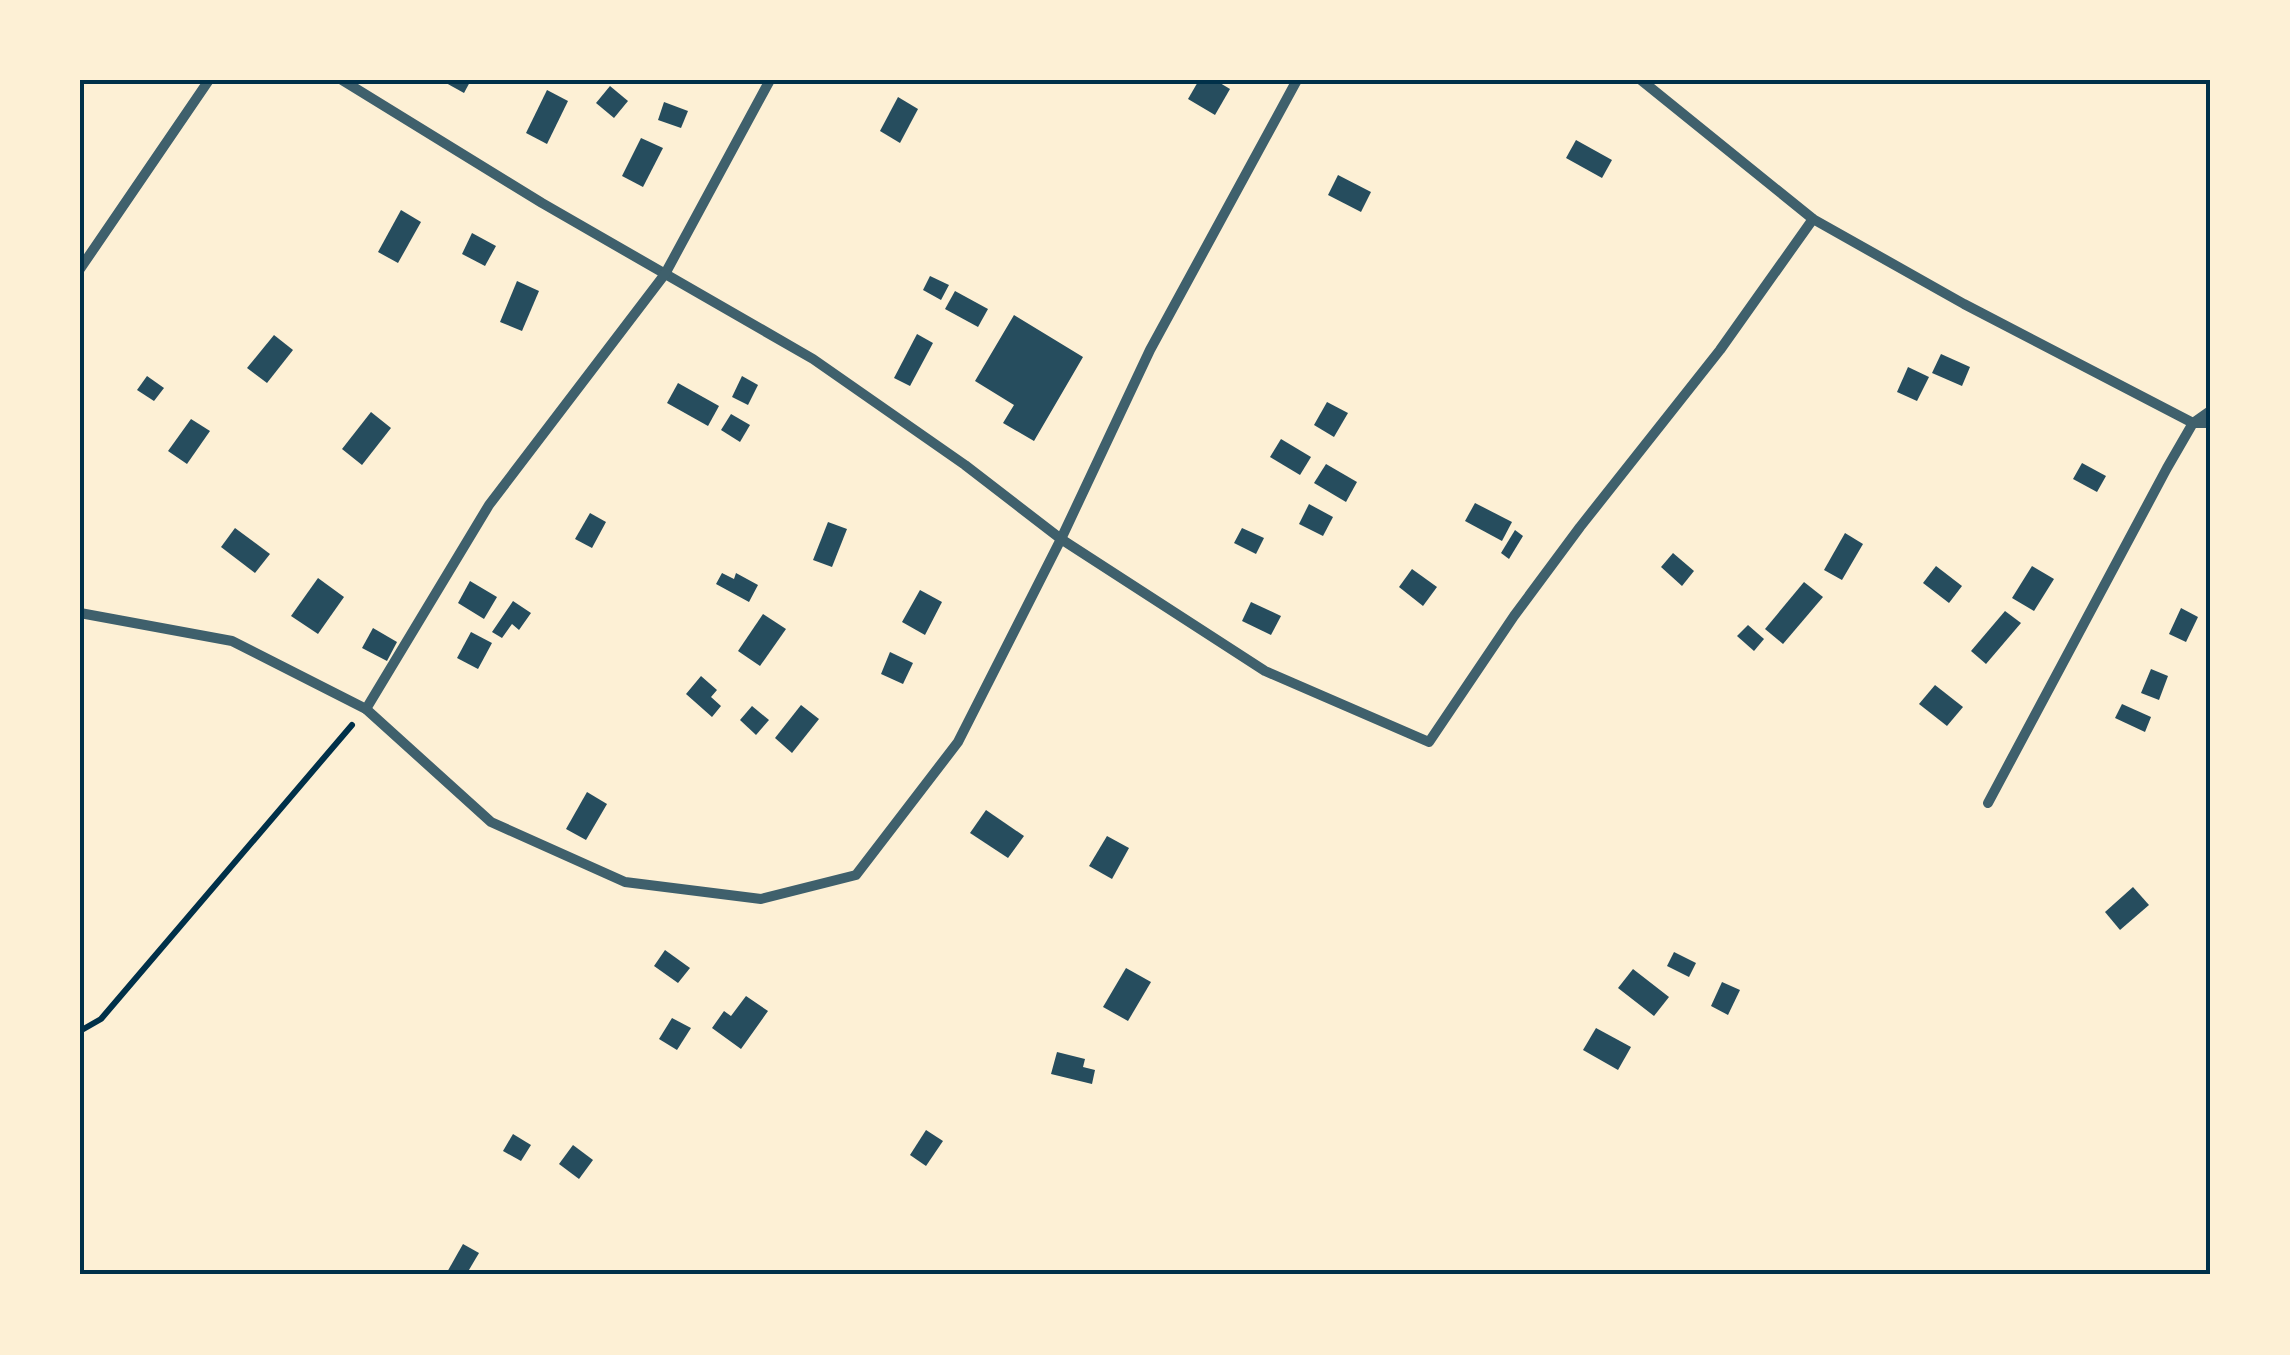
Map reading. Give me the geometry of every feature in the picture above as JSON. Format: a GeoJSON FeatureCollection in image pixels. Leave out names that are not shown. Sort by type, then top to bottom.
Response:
{"type":"FeatureCollection","features":[{"type":"Feature","properties":{"kind":"street"},"geometry":{"type":"LineString","coordinates":[[80,270],[209,80]]}},
{"type":"Feature","properties":{"kind":"street"},"geometry":{"type":"LineString","coordinates":[[342,80],[542,203],[813,359],[965,465],[1061,539],[1266,671],[1429,742],[1525,602],[1720,350],[1813,219]]}},
{"type":"Feature","properties":{"kind":"street"},"geometry":{"type":"LineString","coordinates":[[366,709],[489,506],[665,274],[770,80]]}},
{"type":"Feature","properties":{"kind":"street"},"geometry":{"type":"LineString","coordinates":[[80,613],[232,641],[366,709],[491,822],[624,882],[762,898],[856,875],[958,742],[1061,539],[1150,350],[1297,80]]}},
{"type":"Feature","properties":{"kind":"street"},"geometry":{"type":"LineString","coordinates":[[1641,80],[1813,219],[1964,304],[2193,423],[2210,423]]}},
{"type":"Feature","properties":{"kind":"street"},"geometry":{"type":"LineString","coordinates":[[1988,804],[2193,423],[2210,411]]}},
{"type":"Feature","properties":{"kind":"path"},"geometry":{"type":"LineString","coordinates":[[80,1030],[101,1019],[366,709]]}},
{"type":"Feature","properties":{"kind":"building"},"geometry":{"type":"Polygon","coordinates":[[[471,80],[464,93],[446,83],[471,80]]]}},
{"type":"Feature","properties":{"kind":"building"},"geometry":{"type":"Polygon","coordinates":[[[1199,80],[1215,80],[1230,89],[1215,115],[1188,99],[1199,80]]]}},
{"type":"Feature","properties":{"kind":"building"},"geometry":{"type":"Polygon","coordinates":[[[610,86],[628,101],[614,118],[596,103],[610,86]]]}},
{"type":"Feature","properties":{"kind":"building"},"geometry":{"type":"Polygon","coordinates":[[[547,90],[568,101],[547,144],[526,133],[547,90]]]}},
{"type":"Feature","properties":{"kind":"building"},"geometry":{"type":"Polygon","coordinates":[[[898,97],[918,109],[900,143],[880,131],[898,97]]]}},
{"type":"Feature","properties":{"kind":"building"},"geometry":{"type":"Polygon","coordinates":[[[664,102],[688,111],[681,128],[658,120],[664,102]]]}},
{"type":"Feature","properties":{"kind":"building"},"geometry":{"type":"Polygon","coordinates":[[[641,138],[663,148],[643,187],[622,176],[641,138]]]}},
{"type":"Feature","properties":{"kind":"building"},"geometry":{"type":"Polygon","coordinates":[[[1576,140],[1612,160],[1602,178],[1566,158],[1576,140]]]}},
{"type":"Feature","properties":{"kind":"building"},"geometry":{"type":"Polygon","coordinates":[[[1338,175],[1371,192],[1361,212],[1328,195],[1338,175]]]}},
{"type":"Feature","properties":{"kind":"building"},"geometry":{"type":"Polygon","coordinates":[[[401,210],[421,222],[398,263],[378,252],[401,210]]]}},
{"type":"Feature","properties":{"kind":"building"},"geometry":{"type":"Polygon","coordinates":[[[472,233],[496,246],[485,266],[462,254],[472,233]]]}},
{"type":"Feature","properties":{"kind":"building"},"geometry":{"type":"Polygon","coordinates":[[[930,276],[949,285],[941,300],[923,290],[930,276]]]}},
{"type":"Feature","properties":{"kind":"building"},"geometry":{"type":"Polygon","coordinates":[[[517,281],[539,291],[522,331],[500,322],[517,281]]]}},
{"type":"Feature","properties":{"kind":"building"},"geometry":{"type":"Polygon","coordinates":[[[955,291],[988,309],[978,327],[945,309],[955,291]]]}},
{"type":"Feature","properties":{"kind":"building"},"geometry":{"type":"Polygon","coordinates":[[[1014,315],[1083,357],[1034,441],[1003,423],[1014,405],[975,381],[1014,315]]]}},
{"type":"Feature","properties":{"kind":"building"},"geometry":{"type":"Polygon","coordinates":[[[917,334],[933,343],[910,386],[894,378],[917,334]]]}},
{"type":"Feature","properties":{"kind":"building"},"geometry":{"type":"Polygon","coordinates":[[[274,335],[293,350],[267,383],[247,368],[274,335]]]}},
{"type":"Feature","properties":{"kind":"building"},"geometry":{"type":"Polygon","coordinates":[[[1941,354],[1970,367],[1962,386],[1932,373],[1941,354]]]}},
{"type":"Feature","properties":{"kind":"building"},"geometry":{"type":"Polygon","coordinates":[[[1908,367],[1929,377],[1917,401],[1897,392],[1908,367]]]}},
{"type":"Feature","properties":{"kind":"building"},"geometry":{"type":"Polygon","coordinates":[[[147,376],[164,388],[154,401],[137,390],[147,376]]]}},
{"type":"Feature","properties":{"kind":"building"},"geometry":{"type":"Polygon","coordinates":[[[742,376],[758,385],[748,405],[732,397],[742,376]]]}},
{"type":"Feature","properties":{"kind":"building"},"geometry":{"type":"Polygon","coordinates":[[[678,383],[719,406],[708,426],[667,403],[678,383]]]}},
{"type":"Feature","properties":{"kind":"building"},"geometry":{"type":"Polygon","coordinates":[[[1327,402],[1348,413],[1334,437],[1314,425],[1327,402]]]}},
{"type":"Feature","properties":{"kind":"building"},"geometry":{"type":"Polygon","coordinates":[[[371,412],[391,428],[362,465],[342,449],[371,412]]]}},
{"type":"Feature","properties":{"kind":"building"},"geometry":{"type":"Polygon","coordinates":[[[731,414],[750,425],[740,442],[721,430],[731,414]]]}},
{"type":"Feature","properties":{"kind":"building"},"geometry":{"type":"Polygon","coordinates":[[[191,419],[210,431],[187,464],[168,451],[191,419]]]}},
{"type":"Feature","properties":{"kind":"building"},"geometry":{"type":"Polygon","coordinates":[[[1281,439],[1311,457],[1300,475],[1270,457],[1281,439]]]}},
{"type":"Feature","properties":{"kind":"building"},"geometry":{"type":"Polygon","coordinates":[[[2082,463],[2106,476],[2097,492],[2073,479],[2082,463]]]}},
{"type":"Feature","properties":{"kind":"building"},"geometry":{"type":"Polygon","coordinates":[[[1326,464],[1357,482],[1346,502],[1314,483],[1326,464]]]}},
{"type":"Feature","properties":{"kind":"building"},"geometry":{"type":"Polygon","coordinates":[[[1475,503],[1512,522],[1502,541],[1465,521],[1475,503]]]}},
{"type":"Feature","properties":{"kind":"building"},"geometry":{"type":"Polygon","coordinates":[[[1309,504],[1333,517],[1323,536],[1299,524],[1309,504]]]}},
{"type":"Feature","properties":{"kind":"building"},"geometry":{"type":"Polygon","coordinates":[[[590,513],[606,522],[592,548],[575,539],[590,513]]]}},
{"type":"Feature","properties":{"kind":"building"},"geometry":{"type":"Polygon","coordinates":[[[828,522],[847,529],[832,567],[813,560],[828,522]]]}},
{"type":"Feature","properties":{"kind":"building"},"geometry":{"type":"Polygon","coordinates":[[[235,528],[270,554],[255,573],[221,547],[235,528]]]}},
{"type":"Feature","properties":{"kind":"building"},"geometry":{"type":"Polygon","coordinates":[[[1242,528],[1264,538],[1256,554],[1234,543],[1242,528]]]}},
{"type":"Feature","properties":{"kind":"building"},"geometry":{"type":"Polygon","coordinates":[[[1515,530],[1523,536],[1509,559],[1501,553],[1515,530]]]}},
{"type":"Feature","properties":{"kind":"building"},"geometry":{"type":"Polygon","coordinates":[[[1845,533],[1863,544],[1842,580],[1824,570],[1845,533]]]}},
{"type":"Feature","properties":{"kind":"building"},"geometry":{"type":"Polygon","coordinates":[[[1673,553],[1694,571],[1682,586],[1661,567],[1673,553]]]}},
{"type":"Feature","properties":{"kind":"building"},"geometry":{"type":"Polygon","coordinates":[[[1936,566],[1962,586],[1949,603],[1923,583],[1936,566]]]}},
{"type":"Feature","properties":{"kind":"building"},"geometry":{"type":"Polygon","coordinates":[[[2032,566],[2054,579],[2034,611],[2012,598],[2032,566]]]}},
{"type":"Feature","properties":{"kind":"building"},"geometry":{"type":"Polygon","coordinates":[[[1412,569],[1437,587],[1423,606],[1399,587],[1412,569]]]}},
{"type":"Feature","properties":{"kind":"building"},"geometry":{"type":"Polygon","coordinates":[[[722,573],[734,579],[736,573],[758,585],[749,602],[716,584],[722,573]]]}},
{"type":"Feature","properties":{"kind":"building"},"geometry":{"type":"Polygon","coordinates":[[[318,578],[344,597],[318,634],[291,616],[318,578]]]}},
{"type":"Feature","properties":{"kind":"building"},"geometry":{"type":"Polygon","coordinates":[[[470,581],[497,597],[484,619],[458,603],[470,581]]]}},
{"type":"Feature","properties":{"kind":"building"},"geometry":{"type":"Polygon","coordinates":[[[1804,582],[1823,597],[1783,644],[1765,629],[1804,582]]]}},
{"type":"Feature","properties":{"kind":"building"},"geometry":{"type":"Polygon","coordinates":[[[920,590],[942,602],[925,635],[902,622],[920,590]]]}},
{"type":"Feature","properties":{"kind":"building"},"geometry":{"type":"Polygon","coordinates":[[[513,601],[531,613],[519,630],[512,624],[502,638],[492,632],[513,601]]]}},
{"type":"Feature","properties":{"kind":"building"},"geometry":{"type":"Polygon","coordinates":[[[1251,602],[1281,616],[1271,635],[1242,621],[1251,602]]]}},
{"type":"Feature","properties":{"kind":"building"},"geometry":{"type":"Polygon","coordinates":[[[2181,608],[2198,617],[2186,642],[2169,634],[2181,608]]]}},
{"type":"Feature","properties":{"kind":"building"},"geometry":{"type":"Polygon","coordinates":[[[2005,611],[2021,623],[1986,664],[1971,651],[2005,611]]]}},
{"type":"Feature","properties":{"kind":"building"},"geometry":{"type":"Polygon","coordinates":[[[763,614],[786,629],[760,666],[738,651],[763,614]]]}},
{"type":"Feature","properties":{"kind":"building"},"geometry":{"type":"Polygon","coordinates":[[[1748,625],[1764,639],[1754,651],[1737,636],[1748,625]]]}},
{"type":"Feature","properties":{"kind":"building"},"geometry":{"type":"Polygon","coordinates":[[[373,628],[397,642],[387,661],[362,648],[373,628]]]}},
{"type":"Feature","properties":{"kind":"building"},"geometry":{"type":"Polygon","coordinates":[[[471,632],[492,643],[478,669],[457,658],[471,632]]]}},
{"type":"Feature","properties":{"kind":"building"},"geometry":{"type":"Polygon","coordinates":[[[890,652],[913,663],[903,684],[881,674],[890,652]]]}},
{"type":"Feature","properties":{"kind":"building"},"geometry":{"type":"Polygon","coordinates":[[[2151,669],[2168,676],[2159,700],[2141,693],[2151,669]]]}},
{"type":"Feature","properties":{"kind":"building"},"geometry":{"type":"Polygon","coordinates":[[[701,676],[717,690],[711,697],[721,706],[712,717],[686,694],[701,676]]]}},
{"type":"Feature","properties":{"kind":"building"},"geometry":{"type":"Polygon","coordinates":[[[1935,685],[1963,707],[1947,726],[1919,704],[1935,685]]]}},
{"type":"Feature","properties":{"kind":"building"},"geometry":{"type":"Polygon","coordinates":[[[2122,704],[2151,717],[2145,732],[2115,718],[2122,704]]]}},
{"type":"Feature","properties":{"kind":"building"},"geometry":{"type":"Polygon","coordinates":[[[801,705],[819,719],[792,753],[775,738],[801,705]]]}},
{"type":"Feature","properties":{"kind":"building"},"geometry":{"type":"Polygon","coordinates":[[[752,706],[769,720],[756,735],[740,720],[752,706]]]}},
{"type":"Feature","properties":{"kind":"building"},"geometry":{"type":"Polygon","coordinates":[[[587,792],[607,804],[586,840],[566,829],[587,792]]]}},
{"type":"Feature","properties":{"kind":"building"},"geometry":{"type":"Polygon","coordinates":[[[986,810],[1024,836],[1008,858],[970,833],[986,810]]]}},
{"type":"Feature","properties":{"kind":"building"},"geometry":{"type":"Polygon","coordinates":[[[1107,836],[1129,848],[1112,879],[1089,866],[1107,836]]]}},
{"type":"Feature","properties":{"kind":"building"},"geometry":{"type":"Polygon","coordinates":[[[2133,887],[2149,905],[2120,930],[2105,912],[2133,887]]]}},
{"type":"Feature","properties":{"kind":"building"},"geometry":{"type":"Polygon","coordinates":[[[665,950],[690,968],[678,983],[654,966],[665,950]]]}},
{"type":"Feature","properties":{"kind":"building"},"geometry":{"type":"Polygon","coordinates":[[[1674,952],[1696,963],[1689,977],[1667,966],[1674,952]]]}},
{"type":"Feature","properties":{"kind":"building"},"geometry":{"type":"Polygon","coordinates":[[[1126,968],[1151,982],[1128,1021],[1103,1007],[1126,968]]]}},
{"type":"Feature","properties":{"kind":"building"},"geometry":{"type":"Polygon","coordinates":[[[1633,969],[1669,997],[1654,1016],[1618,988],[1633,969]]]}},
{"type":"Feature","properties":{"kind":"building"},"geometry":{"type":"Polygon","coordinates":[[[1722,982],[1740,990],[1728,1015],[1711,1006],[1722,982]]]}},
{"type":"Feature","properties":{"kind":"building"},"geometry":{"type":"Polygon","coordinates":[[[746,996],[768,1011],[741,1049],[712,1028],[724,1011],[731,1016],[746,996]]]}},
{"type":"Feature","properties":{"kind":"building"},"geometry":{"type":"Polygon","coordinates":[[[672,1018],[691,1028],[677,1050],[659,1039],[672,1018]]]}},
{"type":"Feature","properties":{"kind":"building"},"geometry":{"type":"Polygon","coordinates":[[[1596,1028],[1631,1047],[1618,1070],[1583,1050],[1596,1028]]]}},
{"type":"Feature","properties":{"kind":"building"},"geometry":{"type":"Polygon","coordinates":[[[1057,1052],[1085,1059],[1083,1067],[1095,1070],[1092,1084],[1051,1074],[1057,1052]]]}},
{"type":"Feature","properties":{"kind":"building"},"geometry":{"type":"Polygon","coordinates":[[[926,1130],[943,1141],[926,1166],[910,1155],[926,1130]]]}},
{"type":"Feature","properties":{"kind":"building"},"geometry":{"type":"Polygon","coordinates":[[[513,1134],[531,1145],[521,1161],[503,1151],[513,1134]]]}},
{"type":"Feature","properties":{"kind":"building"},"geometry":{"type":"Polygon","coordinates":[[[573,1145],[593,1160],[579,1179],[559,1164],[573,1145]]]}},
{"type":"Feature","properties":{"kind":"building"},"geometry":{"type":"Polygon","coordinates":[[[463,1244],[479,1253],[466,1275],[446,1274],[463,1244]]]}}]}
